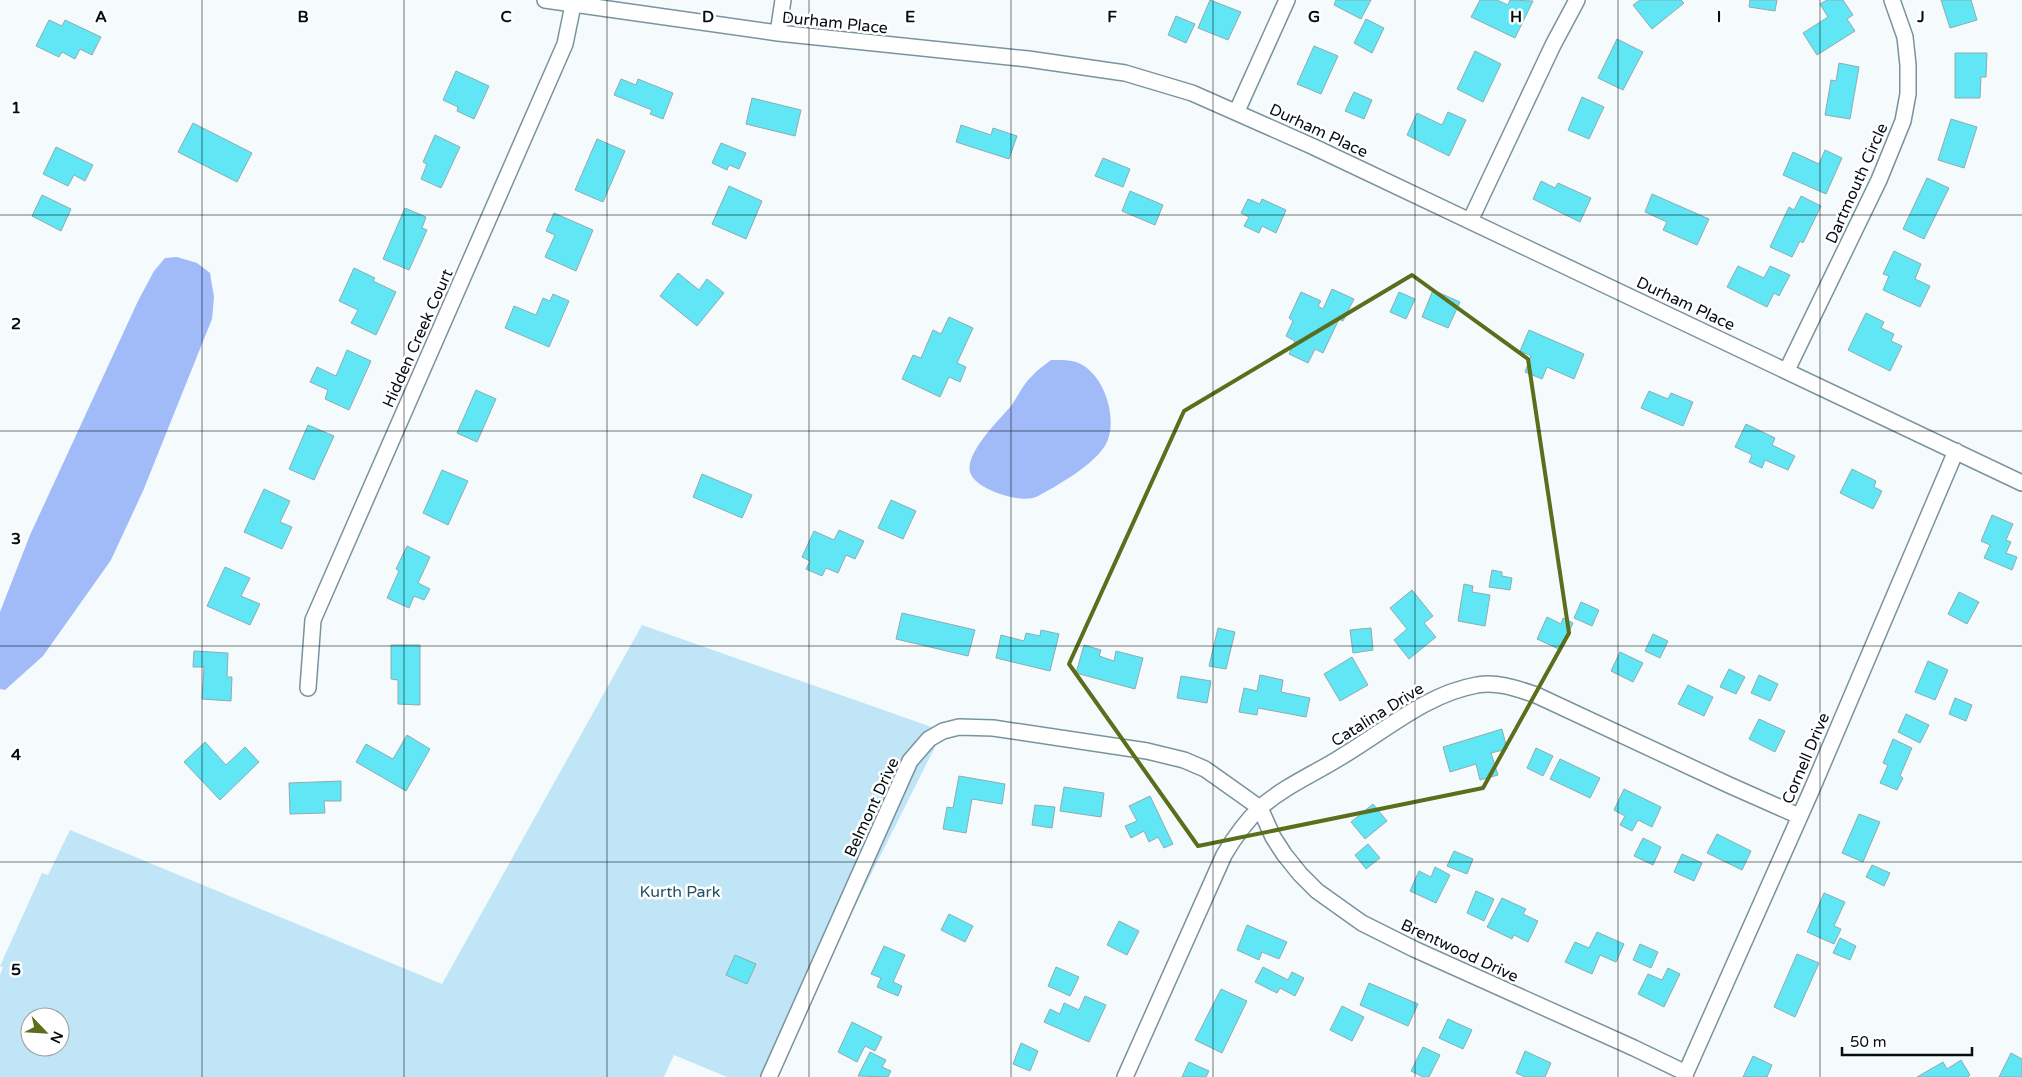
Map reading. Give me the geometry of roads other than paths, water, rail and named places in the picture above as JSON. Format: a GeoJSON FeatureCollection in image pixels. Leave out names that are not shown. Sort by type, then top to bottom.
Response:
{"type":"FeatureCollection","features":[{"type":"Feature","properties":{"kind":"street","name":"Durham Place"},"geometry":{"type":"LineString","coordinates":[[545,0],[778,33],[1098,68],[1159,82],[1237,111],[2022,483]]}},
{"type":"Feature","properties":{"kind":"street"},"geometry":{"type":"LineString","coordinates":[[778,33],[783,0]]}},
{"type":"Feature","properties":{"kind":"street"},"geometry":{"type":"LineString","coordinates":[[1237,111],[1287,0]]}},
{"type":"Feature","properties":{"kind":"street"},"geometry":{"type":"LineString","coordinates":[[1470,221],[1549,53],[1577,0]]}},
{"type":"Feature","properties":{"kind":"street","name":"Dartmouth Circle"},"geometry":{"type":"LineString","coordinates":[[1787,370],[1879,180],[1903,121],[1908,94],[1908,65],[1905,37],[1892,0]]}},
{"type":"Feature","properties":{"kind":"street","name":"Hidden Creek Court"},"geometry":{"type":"LineString","coordinates":[[308,688],[313,620],[565,44],[573,5]]}},
{"type":"Feature","properties":{"kind":"street","name":"Cornell Drive"},"geometry":{"type":"LineString","coordinates":[[1685,1075],[1956,452]]}},
{"type":"Feature","properties":{"kind":"street","name":"Catalina Drive"},"geometry":{"type":"LineString","coordinates":[[1125,1077],[1224,855],[1235,837],[1260,808],[1287,788],[1342,757],[1433,699],[1452,690],[1480,684],[1511,687],[1536,695],[1729,786],[1799,816]]}},
{"type":"Feature","properties":{"kind":"street","name":"Belmont Drive"},"geometry":{"type":"LineString","coordinates":[[769,1077],[910,761],[929,739],[943,731],[959,726],[993,728],[1147,751],[1184,760],[1205,769],[1260,808]]}},
{"type":"Feature","properties":{"kind":"street","name":"Brentwood Drive"},"geometry":{"type":"LineString","coordinates":[[1260,808],[1273,837],[1300,874],[1317,891],[1362,923],[1414,949],[1634,1048],[1685,1075]]}},
{"type":"Feature","properties":{"kind":"water"},"geometry":{"type":"Polygon","coordinates":[[[177,257],[197,263],[210,273],[214,297],[212,319],[143,491],[111,560],[43,656],[5,690],[0,689],[0,612],[30,535],[138,301],[154,271],[165,258],[177,257]]]}},
{"type":"Feature","properties":{"kind":"water"},"geometry":{"type":"Polygon","coordinates":[[[1051,360],[1076,362],[1092,372],[1098,381],[1104,391],[1110,413],[1111,424],[1106,444],[1086,466],[1036,497],[1026,499],[1000,494],[979,483],[972,476],[970,464],[973,456],[984,437],[1011,406],[1027,382],[1051,360]]]}},
{"type":"Feature","properties":{"kind":"park label","name":"Kurth Park"},"geometry":{"type":"Point","coordinates":[680,891]}}]}
